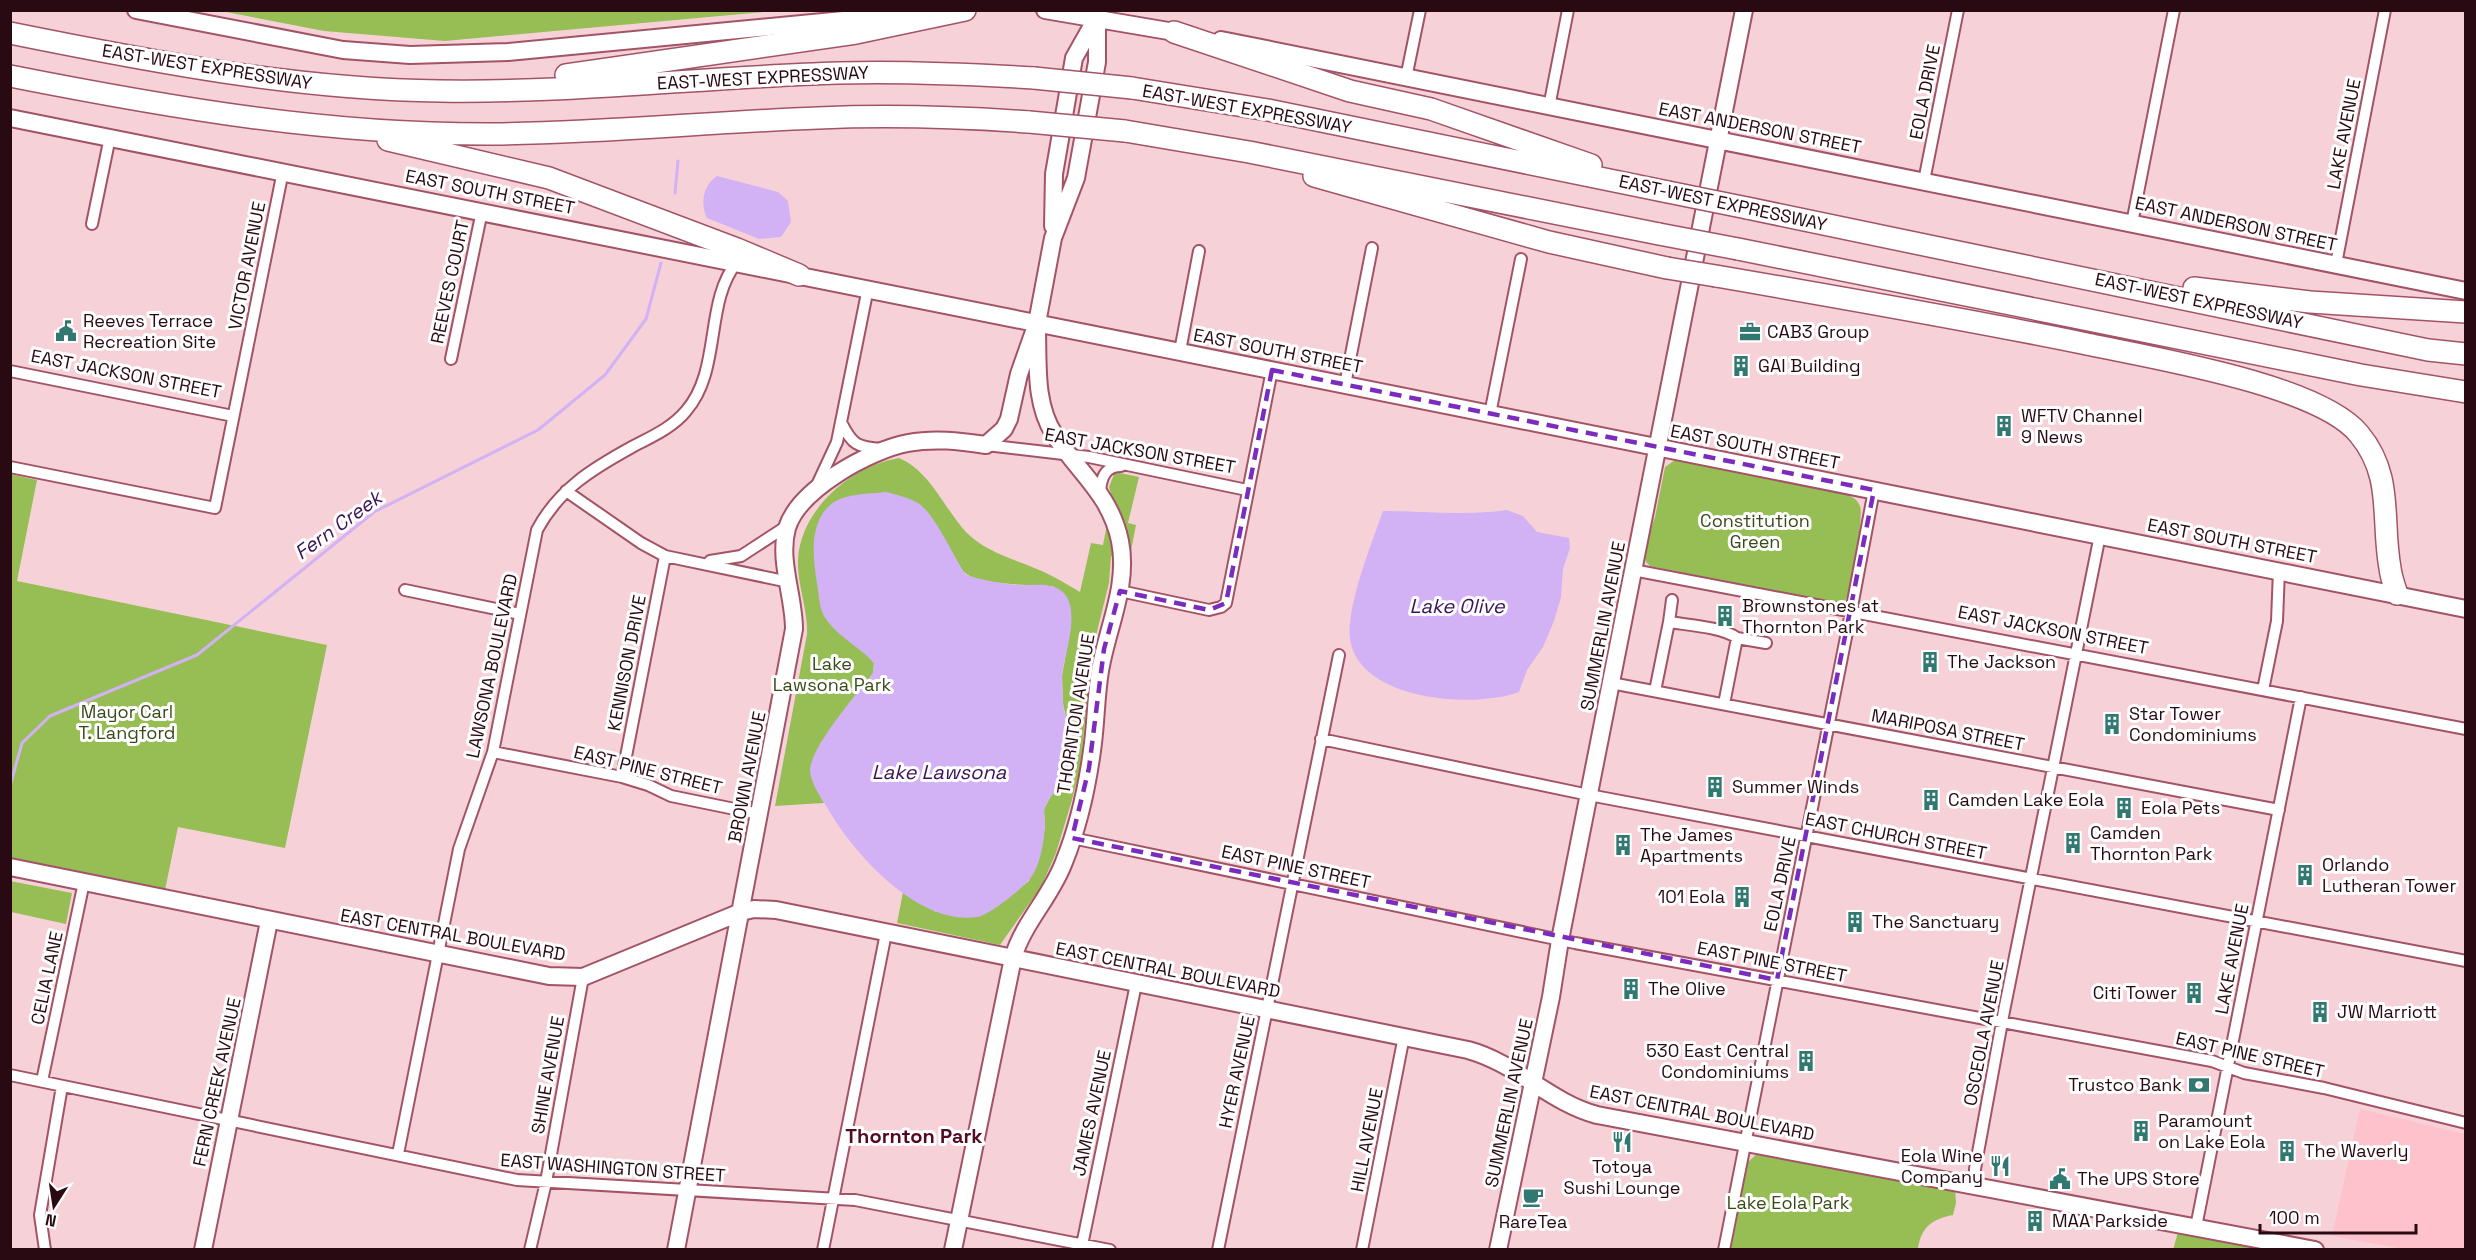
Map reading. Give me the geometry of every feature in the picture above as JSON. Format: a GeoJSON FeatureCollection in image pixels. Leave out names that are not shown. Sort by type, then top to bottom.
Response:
{"type":"FeatureCollection","features":[{"type":"Feature","properties":{"kind":"highway"},"geometry":{"type":"LineString","coordinates":[[474,91],[586,72],[856,33],[966,10]]}},
{"type":"Feature","properties":{"kind":"highway"},"geometry":{"type":"LineString","coordinates":[[10,18],[244,77]]}},
{"type":"Feature","properties":{"kind":"highway"},"geometry":{"type":"LineString","coordinates":[[1174,32],[1341,88],[1431,109],[1668,192]]}},
{"type":"Feature","properties":{"kind":"highway","name":"EAST-WEST EXPRESSWAY"},"geometry":{"type":"LineString","coordinates":[[10,33],[244,77],[386,90],[474,91],[838,73],[973,74],[1132,88],[1268,110],[2428,350],[2466,354]]}},
{"type":"Feature","properties":{"kind":"highway"},"geometry":{"type":"LineString","coordinates":[[10,76],[237,117],[332,127],[411,132],[494,134],[819,118],[908,117],[1029,122],[1125,131],[1249,152],[2361,375],[2466,392]]}},
{"type":"Feature","properties":{"kind":"highway"},"geometry":{"type":"LineString","coordinates":[[332,127],[549,178],[737,249],[799,275]]}},
{"type":"Feature","properties":{"kind":"highway"},"geometry":{"type":"LineString","coordinates":[[1249,152],[1332,183],[1549,242],[1667,268],[1942,315],[2192,366],[2318,404],[2339,415],[2358,433],[2372,453],[2381,473],[2385,494],[2390,567],[2397,594]]}},
{"type":"Feature","properties":{"kind":"highway"},"geometry":{"type":"LineString","coordinates":[[2131,288],[2176,285],[2310,302],[2466,312]]}},
{"type":"Feature","properties":{"kind":"street"},"geometry":{"type":"LineString","coordinates":[[136,10],[343,50],[445,55],[508,52],[949,10]]}},
{"type":"Feature","properties":{"kind":"street"},"geometry":{"type":"LineString","coordinates":[[1406,78],[1420,10]]}},
{"type":"Feature","properties":{"kind":"street"},"geometry":{"type":"LineString","coordinates":[[1549,107],[1568,10]]}},
{"type":"Feature","properties":{"kind":"street","name":"SUMMERLIN AVENUE"},"geometry":{"type":"LineString","coordinates":[[1498,1250],[1534,1083],[1560,940],[1744,10]]}},
{"type":"Feature","properties":{"kind":"street","name":"EOLA DRIVE"},"geometry":{"type":"LineString","coordinates":[[1924,181],[1958,10]]}},
{"type":"Feature","properties":{"kind":"street"},"geometry":{"type":"LineString","coordinates":[[2132,223],[2174,10]]}},
{"type":"Feature","properties":{"kind":"street","name":"LAKE AVENUE"},"geometry":{"type":"LineString","coordinates":[[2336,264],[2385,10]]}},
{"type":"Feature","properties":{"kind":"street","name":"EAST ANDERSON STREET"},"geometry":{"type":"LineString","coordinates":[[1054,11],[1098,15],[2466,291]]}},
{"type":"Feature","properties":{"kind":"street"},"geometry":{"type":"LineString","coordinates":[[1053,238],[1076,178],[1097,62],[1098,15]]}},
{"type":"Feature","properties":{"kind":"street"},"geometry":{"type":"LineString","coordinates":[[986,446],[1004,429],[1010,419],[1019,374],[1037,323],[1053,238],[1054,174],[1074,58],[1098,15]]}},
{"type":"Feature","properties":{"kind":"street","name":"EAST SOUTH STREET"},"geometry":{"type":"LineString","coordinates":[[10,118],[2466,609]]}},
{"type":"Feature","properties":{"kind":"street"},"geometry":{"type":"LineString","coordinates":[[92,224],[110,137]]}},
{"type":"Feature","properties":{"kind":"street","name":"VICTOR AVENUE"},"geometry":{"type":"LineString","coordinates":[[10,467],[215,508],[283,171]]}},
{"type":"Feature","properties":{"kind":"street","name":"REEVES COURT"},"geometry":{"type":"LineString","coordinates":[[451,359],[482,211]]}},
{"type":"Feature","properties":{"kind":"street"},"geometry":{"type":"LineString","coordinates":[[1345,385],[1372,248]]}},
{"type":"Feature","properties":{"kind":"street"},"geometry":{"type":"LineString","coordinates":[[1180,351],[1199,251]]}},
{"type":"Feature","properties":{"kind":"street"},"geometry":{"type":"LineString","coordinates":[[1490,414],[1521,259]]}},
{"type":"Feature","properties":{"kind":"street","name":"LAWSONA BOULEVARD"},"geometry":{"type":"LineString","coordinates":[[398,1154],[436,954],[459,849],[493,752],[537,530],[549,509],[582,477],[660,432],[684,413],[697,396],[704,379],[725,281],[737,262]]}},
{"type":"Feature","properties":{"kind":"street"},"geometry":{"type":"LineString","coordinates":[[698,562],[724,561],[741,556],[788,526],[814,491],[837,442],[868,288]]}},
{"type":"Feature","properties":{"kind":"street","name":"THORNTON AVENUE"},"geometry":{"type":"LineString","coordinates":[[953,1250],[1013,958],[1018,941],[1057,880],[1072,838],[1089,768],[1100,671],[1120,591],[1122,568],[1120,542],[1109,507],[1100,492],[1054,434],[1040,400],[1037,323]]}},
{"type":"Feature","properties":{"kind":"street"},"geometry":{"type":"LineString","coordinates":[[1120,591],[1209,610],[1221,607],[1228,597],[1272,370]]}},
{"type":"Feature","properties":{"kind":"street","name":"EAST JACKSON STREET"},"geometry":{"type":"LineString","coordinates":[[10,371],[234,416]]}},
{"type":"Feature","properties":{"kind":"street","name":"EAST JACKSON STREET"},"geometry":{"type":"LineString","coordinates":[[841,422],[849,438],[864,448],[884,449],[925,441],[952,440],[1089,457],[1247,490]]}},
{"type":"Feature","properties":{"kind":"street","name":"EAST JACKSON STREET"},"geometry":{"type":"LineString","coordinates":[[814,491],[854,464],[884,449]]}},
{"type":"Feature","properties":{"kind":"street"},"geometry":{"type":"LineString","coordinates":[[1100,492],[1101,480],[1109,469],[1116,466],[1130,467]]}},
{"type":"Feature","properties":{"kind":"street","name":"EOLA DRIVE"},"geometry":{"type":"LineString","coordinates":[[1724,1250],[1874,490]]}},
{"type":"Feature","properties":{"kind":"street"},"geometry":{"type":"LineString","coordinates":[[566,491],[641,543],[664,556],[789,582]]}},
{"type":"Feature","properties":{"kind":"street","name":"BROWN AVENUE"},"geometry":{"type":"LineString","coordinates":[[676,1250],[794,629],[794,611],[784,544],[788,526]]}},
{"type":"Feature","properties":{"kind":"street","name":"OSCEOLA AVENUE"},"geometry":{"type":"LineString","coordinates":[[1974,1185],[2002,1023],[2100,535]]}},
{"type":"Feature","properties":{"kind":"street","name":"KENNISON DRIVE"},"geometry":{"type":"LineString","coordinates":[[622,777],[664,556]]}},
{"type":"Feature","properties":{"kind":"street","name":"EAST JACKSON STREET"},"geometry":{"type":"LineString","coordinates":[[1633,570],[2466,729]]}},
{"type":"Feature","properties":{"kind":"street"},"geometry":{"type":"LineString","coordinates":[[2264,690],[2277,621],[2279,570]]}},
{"type":"Feature","properties":{"kind":"street"},"geometry":{"type":"LineString","coordinates":[[405,590],[520,614]]}},
{"type":"Feature","properties":{"kind":"street"},"geometry":{"type":"LineString","coordinates":[[1655,691],[1672,600]]}},
{"type":"Feature","properties":{"kind":"street"},"geometry":{"type":"LineString","coordinates":[[1668,622],[1766,643]]}},
{"type":"Feature","properties":{"kind":"street"},"geometry":{"type":"LineString","coordinates":[[1724,704],[1737,638]]}},
{"type":"Feature","properties":{"kind":"street","name":"HYER AVENUE"},"geometry":{"type":"LineString","coordinates":[[1218,1250],[1338,655]]}},
{"type":"Feature","properties":{"kind":"street","name":"MARIPOSA STREET"},"geometry":{"type":"LineString","coordinates":[[1611,683],[2279,810]]}},
{"type":"Feature","properties":{"kind":"street","name":"LAKE AVENUE"},"geometry":{"type":"LineString","coordinates":[[2196,1227],[2301,697]]}},
{"type":"Feature","properties":{"kind":"street","name":"EAST CHURCH STREET"},"geometry":{"type":"LineString","coordinates":[[1321,739],[1589,795],[2466,961]]}},
{"type":"Feature","properties":{"kind":"street","name":"EAST PINE STREET"},"geometry":{"type":"LineString","coordinates":[[493,752],[622,777],[648,785],[671,796],[759,814]]}},
{"type":"Feature","properties":{"kind":"street","name":"EAST PINE STREET"},"geometry":{"type":"LineString","coordinates":[[1072,838],[1560,940],[2212,1061],[2244,1072],[2324,1088],[2466,1123]]}},
{"type":"Feature","properties":{"kind":"street","name":"EAST CENTRAL BOULEVARD"},"geometry":{"type":"LineString","coordinates":[[10,867],[549,976],[583,977],[741,912],[754,909],[776,910],[1404,1036],[1485,1055],[1501,1062],[1569,1106],[1590,1113],[2315,1250]]}},
{"type":"Feature","properties":{"kind":"street","name":"CELIA LANE"},"geometry":{"type":"LineString","coordinates":[[42,1081],[84,882]]}},
{"type":"Feature","properties":{"kind":"street","name":"FERN CREEK AVENUE"},"geometry":{"type":"LineString","coordinates":[[203,1250],[270,921]]}},
{"type":"Feature","properties":{"kind":"street"},"geometry":{"type":"LineString","coordinates":[[823,1250],[886,933]]}},
{"type":"Feature","properties":{"kind":"street","name":"SHINE AVENUE"},"geometry":{"type":"LineString","coordinates":[[530,1250],[546,1182],[583,977]]}},
{"type":"Feature","properties":{"kind":"street","name":"JAMES AVENUE"},"geometry":{"type":"LineString","coordinates":[[1082,1247],[1136,984]]}},
{"type":"Feature","properties":{"kind":"street","name":"HILL AVENUE"},"geometry":{"type":"LineString","coordinates":[[1362,1250],[1404,1036]]}},
{"type":"Feature","properties":{"kind":"street","name":"EAST WASHINGTON STREET"},"geometry":{"type":"LineString","coordinates":[[10,1075],[491,1175],[546,1182],[687,1192],[855,1200],[1082,1247],[1110,1250]]}},
{"type":"Feature","properties":{"kind":"street"},"geometry":{"type":"LineString","coordinates":[[47,1249],[40,1215],[62,1086]]}},
{"type":"Feature","properties":{"kind":"highlighted area"},"geometry":{"type":"Polygon","coordinates":[[[1272,370],[1874,490],[1777,980],[1072,838],[1089,768],[1104,649],[1120,591],[1209,610],[1226,603],[1272,370]]]}},
{"type":"Feature","properties":{"kind":"shaded area"},"geometry":{"type":"Polygon","coordinates":[[[2360,1109],[2465,1134],[2465,1249],[2403,1249],[2332,1236],[2360,1109]]]}},
{"type":"Feature","properties":{"kind":"green space"},"geometry":{"type":"Polygon","coordinates":[[[221,11],[774,11],[445,41],[324,31],[221,11]]]}},
{"type":"Feature","properties":{"kind":"green space","name":"Lake Lawsona Park"},"geometry":{"type":"Polygon","coordinates":[[[899,458],[910,464],[928,481],[958,522],[975,540],[995,552],[1052,576],[1080,592],[1091,543],[1103,545],[1112,498],[1109,487],[1115,472],[1139,477],[1128,523],[1136,525],[1130,556],[1111,556],[1109,583],[1092,652],[1080,769],[1072,800],[1056,853],[1041,887],[1000,945],[897,923],[903,892],[936,912],[1011,894],[1029,881],[1045,828],[1044,809],[1053,792],[1068,774],[1072,743],[1063,704],[1062,676],[1071,626],[1053,586],[986,581],[964,572],[954,557],[867,655],[874,663],[873,673],[820,744],[817,790],[824,803],[775,806],[807,634],[798,569],[801,542],[808,524],[831,493],[863,470],[899,458]]]}},
{"type":"Feature","properties":{"kind":"green space","name":"Constitution Green"},"geometry":{"type":"Polygon","coordinates":[[[1675,460],[1841,492],[1855,499],[1859,503],[1861,513],[1859,538],[1845,601],[1834,603],[1650,566],[1643,552],[1655,517],[1665,467],[1675,460]]]}},
{"type":"Feature","properties":{"kind":"green space","name":"Mayor Carl T. Langford"},"geometry":{"type":"Polygon","coordinates":[[[10,474],[37,480],[17,581],[327,645],[285,848],[178,827],[165,890],[11,859],[10,474]]]}},
{"type":"Feature","properties":{"kind":"green space"},"geometry":{"type":"Polygon","coordinates":[[[10,881],[72,893],[66,924],[11,912],[10,881]]]}},
{"type":"Feature","properties":{"kind":"green space","name":"Lake Eola Park"},"geometry":{"type":"Polygon","coordinates":[[[1759,1152],[1955,1187],[1956,1203],[1953,1215],[1929,1225],[1922,1235],[1918,1249],[1731,1250],[1748,1162],[1759,1152]]]}},
{"type":"Feature","properties":{"kind":"green space"},"geometry":{"type":"Polygon","coordinates":[[[2178,1232],[2270,1250],[2173,1250],[2178,1232]]]}},
{"type":"Feature","properties":{"kind":"water"},"geometry":{"type":"Polygon","coordinates":[[[717,176],[778,192],[788,201],[791,222],[781,237],[759,239],[707,218],[704,195],[709,184],[717,176]]]}},
{"type":"Feature","properties":{"kind":"water","name":"Lake Lawsona"},"geometry":{"type":"Polygon","coordinates":[[[886,492],[910,499],[924,508],[966,575],[1015,585],[1051,586],[1062,591],[1069,600],[1071,625],[1062,676],[1063,703],[1072,747],[1071,765],[1068,774],[1045,807],[1042,847],[1036,870],[1024,885],[1004,902],[982,916],[954,917],[932,910],[909,898],[888,882],[851,843],[818,793],[810,771],[812,761],[826,735],[873,673],[874,663],[835,630],[823,613],[819,600],[814,558],[817,524],[829,506],[841,499],[886,492]]]}},
{"type":"Feature","properties":{"kind":"water","name":"Lake Olive"},"geometry":{"type":"Polygon","coordinates":[[[1507,510],[1523,516],[1537,532],[1569,538],[1570,548],[1563,569],[1561,597],[1554,621],[1543,647],[1527,670],[1519,692],[1475,700],[1448,699],[1421,695],[1396,687],[1374,676],[1358,660],[1350,639],[1350,626],[1361,575],[1383,511],[1461,513],[1507,510]]]}},
{"type":"Feature","properties":{"kind":"waterway","name":"Fern Creek"},"geometry":{"type":"LineString","coordinates":[[675,193],[678,161]]}},
{"type":"Feature","properties":{"kind":"waterway","name":"Fern Creek"},"geometry":{"type":"LineString","coordinates":[[10,786],[22,743],[50,716],[197,655],[374,512],[538,430],[605,375],[646,319],[661,263]]}},
{"type":"Feature","properties":{"kind":"place","name":"Reeves Terrace Recreation Site"},"geometry":{"type":"Point","coordinates":[66,331]}},
{"type":"Feature","properties":{"kind":"place","name":"CAB3 Group"},"geometry":{"type":"Point","coordinates":[1750,332]}},
{"type":"Feature","properties":{"kind":"place","name":"GAI Building"},"geometry":{"type":"Point","coordinates":[1741,366]}},
{"type":"Feature","properties":{"kind":"place","name":"WFTV Channel 9 News"},"geometry":{"type":"Point","coordinates":[2004,426]}},
{"type":"Feature","properties":{"kind":"place","name":"Brownstones at Thornton Park"},"geometry":{"type":"Point","coordinates":[1725,616]}},
{"type":"Feature","properties":{"kind":"place","name":"The Jackson"},"geometry":{"type":"Point","coordinates":[1930,662]}},
{"type":"Feature","properties":{"kind":"place","name":"Star Tower Condominiums"},"geometry":{"type":"Point","coordinates":[2112,724]}},
{"type":"Feature","properties":{"kind":"place","name":"Summer Winds"},"geometry":{"type":"Point","coordinates":[1715,787]}},
{"type":"Feature","properties":{"kind":"place","name":"Camden Lake Eola"},"geometry":{"type":"Point","coordinates":[1931,800]}},
{"type":"Feature","properties":{"kind":"place","name":"Eola Pets"},"geometry":{"type":"Point","coordinates":[2124,808]}},
{"type":"Feature","properties":{"kind":"place","name":"Camden Thornton Park"},"geometry":{"type":"Point","coordinates":[2073,843]}},
{"type":"Feature","properties":{"kind":"place","name":"The James Apartments"},"geometry":{"type":"Point","coordinates":[1623,845]}},
{"type":"Feature","properties":{"kind":"place","name":"Orlando Lutheran Tower"},"geometry":{"type":"Point","coordinates":[2305,875]}},
{"type":"Feature","properties":{"kind":"place","name":"101 Eola"},"geometry":{"type":"Point","coordinates":[1742,897]}},
{"type":"Feature","properties":{"kind":"place","name":"The Sanctuary"},"geometry":{"type":"Point","coordinates":[1855,922]}},
{"type":"Feature","properties":{"kind":"place","name":"The Olive"},"geometry":{"type":"Point","coordinates":[1631,989]}},
{"type":"Feature","properties":{"kind":"place","name":"Citi Tower"},"geometry":{"type":"Point","coordinates":[2194,993]}},
{"type":"Feature","properties":{"kind":"place","name":"JW Marriott"},"geometry":{"type":"Point","coordinates":[2320,1012]}},
{"type":"Feature","properties":{"kind":"place","name":"530 East Central Condominiums"},"geometry":{"type":"Point","coordinates":[1806,1061]}},
{"type":"Feature","properties":{"kind":"place","name":"Trustco Bank"},"geometry":{"type":"Point","coordinates":[2199,1085]}},
{"type":"Feature","properties":{"kind":"place","name":"Paramount on Lake Eola"},"geometry":{"type":"Point","coordinates":[2141,1131]}},
{"type":"Feature","properties":{"kind":"place","name":"Totoya Sushi Lounge"},"geometry":{"type":"Point","coordinates":[1622,1142]}},
{"type":"Feature","properties":{"kind":"place","name":"The Waverly"},"geometry":{"type":"Point","coordinates":[2287,1151]}},
{"type":"Feature","properties":{"kind":"place","name":"Eola Wine Company"},"geometry":{"type":"Point","coordinates":[2000,1166]}},
{"type":"Feature","properties":{"kind":"place","name":"The UPS Store"},"geometry":{"type":"Point","coordinates":[2060,1179]}},
{"type":"Feature","properties":{"kind":"place","name":"RareTea"},"geometry":{"type":"Point","coordinates":[1533,1197]}},
{"type":"Feature","properties":{"kind":"place","name":"MAA Parkside"},"geometry":{"type":"Point","coordinates":[2035,1221]}},
{"type":"Feature","properties":{"kind":"district","name":"Thornton Park"},"geometry":{"type":"Point","coordinates":[914,1136]}}]}
